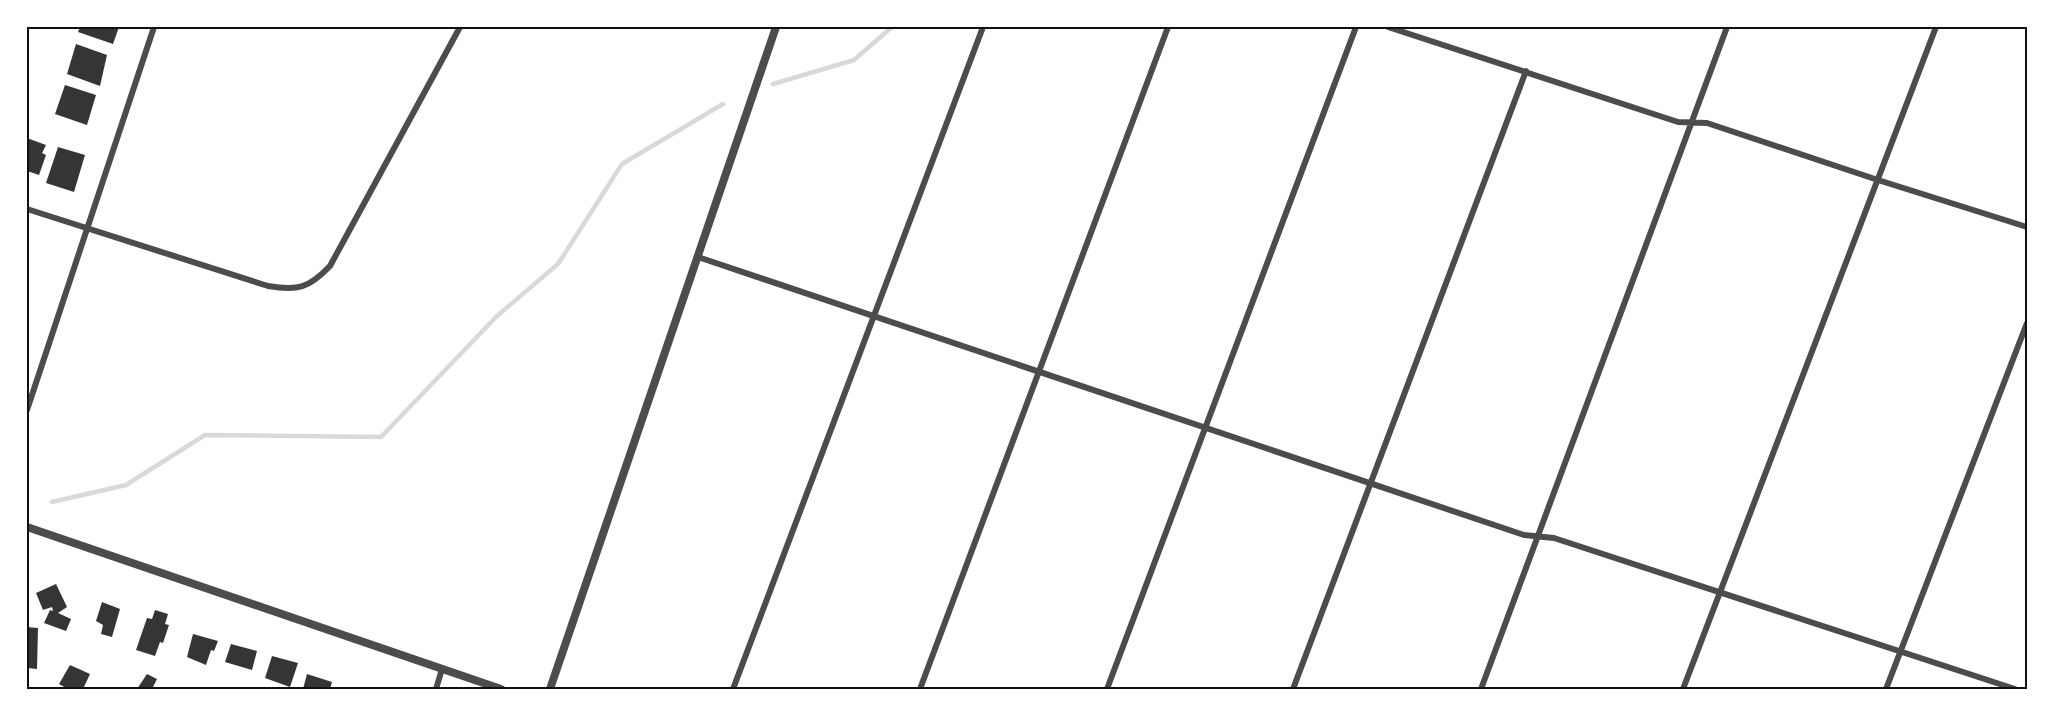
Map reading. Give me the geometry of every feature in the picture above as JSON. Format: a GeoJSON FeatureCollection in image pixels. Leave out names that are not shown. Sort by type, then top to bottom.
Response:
{"type":"FeatureCollection","features":[{"type":"Feature","properties":{"kind":"street"},"geometry":{"type":"LineString","coordinates":[[27,410],[154,27]]}},
{"type":"Feature","properties":{"kind":"street"},"geometry":{"type":"LineString","coordinates":[[27,209],[268,285],[289,290],[300,288],[322,275],[330,266],[460,27]]}},
{"type":"Feature","properties":{"kind":"street"},"geometry":{"type":"LineString","coordinates":[[550,689],[776,27]]}},
{"type":"Feature","properties":{"kind":"street"},"geometry":{"type":"LineString","coordinates":[[733,689],[983,27]]}},
{"type":"Feature","properties":{"kind":"street"},"geometry":{"type":"LineString","coordinates":[[920,689],[1168,27]]}},
{"type":"Feature","properties":{"kind":"street"},"geometry":{"type":"LineString","coordinates":[[1107,689],[1356,27]]}},
{"type":"Feature","properties":{"kind":"street"},"geometry":{"type":"LineString","coordinates":[[1388,27],[1678,122],[1707,123],[2027,227]]}},
{"type":"Feature","properties":{"kind":"street"},"geometry":{"type":"LineString","coordinates":[[1481,689],[1727,27]]}},
{"type":"Feature","properties":{"kind":"street"},"geometry":{"type":"LineString","coordinates":[[1683,689],[1936,27]]}},
{"type":"Feature","properties":{"kind":"street"},"geometry":{"type":"LineString","coordinates":[[1293,689],[1526,71]]}},
{"type":"Feature","properties":{"kind":"street"},"geometry":{"type":"LineString","coordinates":[[698,257],[1370,485],[1524,535],[1554,538],[2015,689]]}},
{"type":"Feature","properties":{"kind":"street"},"geometry":{"type":"LineString","coordinates":[[1886,689],[2027,323]]}},
{"type":"Feature","properties":{"kind":"street"},"geometry":{"type":"LineString","coordinates":[[27,527],[501,689]]}},
{"type":"Feature","properties":{"kind":"street"},"geometry":{"type":"LineString","coordinates":[[436,689],[442,669]]}},
{"type":"Feature","properties":{"kind":"building"},"geometry":{"type":"Polygon","coordinates":[[[80,27],[119,27],[113,44],[78,32],[80,27]]]}},
{"type":"Feature","properties":{"kind":"building"},"geometry":{"type":"Polygon","coordinates":[[[76,44],[107,55],[100,86],[67,74],[76,44]]]}},
{"type":"Feature","properties":{"kind":"building"},"geometry":{"type":"Polygon","coordinates":[[[65,85],[96,95],[87,125],[55,114],[65,85]]]}},
{"type":"Feature","properties":{"kind":"building"},"geometry":{"type":"Polygon","coordinates":[[[27,138],[46,145],[42,153],[46,155],[39,175],[27,171],[27,138]]]}},
{"type":"Feature","properties":{"kind":"building"},"geometry":{"type":"Polygon","coordinates":[[[58,147],[85,155],[74,192],[46,183],[58,147]]]}},
{"type":"Feature","properties":{"kind":"building"},"geometry":{"type":"Polygon","coordinates":[[[56,584],[67,607],[58,613],[71,619],[66,631],[44,623],[50,610],[53,611],[52,607],[43,610],[36,593],[56,584]]]}},
{"type":"Feature","properties":{"kind":"building"},"geometry":{"type":"Polygon","coordinates":[[[102,602],[120,609],[112,637],[101,634],[103,625],[96,621],[102,602]]]}},
{"type":"Feature","properties":{"kind":"building"},"geometry":{"type":"Polygon","coordinates":[[[155,610],[168,614],[165,624],[169,625],[163,643],[160,642],[155,656],[136,650],[147,618],[152,619],[155,610]]]}},
{"type":"Feature","properties":{"kind":"building"},"geometry":{"type":"Polygon","coordinates":[[[27,627],[38,628],[37,669],[27,668],[27,627]]]}},
{"type":"Feature","properties":{"kind":"building"},"geometry":{"type":"Polygon","coordinates":[[[193,634],[218,641],[214,651],[211,650],[206,665],[187,657],[193,634]]]}},
{"type":"Feature","properties":{"kind":"building"},"geometry":{"type":"Polygon","coordinates":[[[231,644],[257,651],[252,670],[225,662],[231,644]]]}},
{"type":"Feature","properties":{"kind":"building"},"geometry":{"type":"Polygon","coordinates":[[[272,656],[298,663],[290,687],[265,678],[272,656]]]}},
{"type":"Feature","properties":{"kind":"building"},"geometry":{"type":"Polygon","coordinates":[[[70,665],[90,674],[83,689],[68,689],[59,684],[70,665]]]}},
{"type":"Feature","properties":{"kind":"building"},"geometry":{"type":"Polygon","coordinates":[[[147,674],[157,679],[152,689],[137,689],[147,674]]]}},
{"type":"Feature","properties":{"kind":"building"},"geometry":{"type":"Polygon","coordinates":[[[307,674],[332,682],[330,689],[303,689],[307,674]]]}},
{"type":"Feature","properties":{"kind":"waterway"},"geometry":{"type":"LineString","coordinates":[[773,84],[854,60],[892,27]]}},
{"type":"Feature","properties":{"kind":"waterway"},"geometry":{"type":"LineString","coordinates":[[52,502],[126,485],[205,435],[381,437],[497,316],[558,264],[622,164],[723,104]]}}]}
